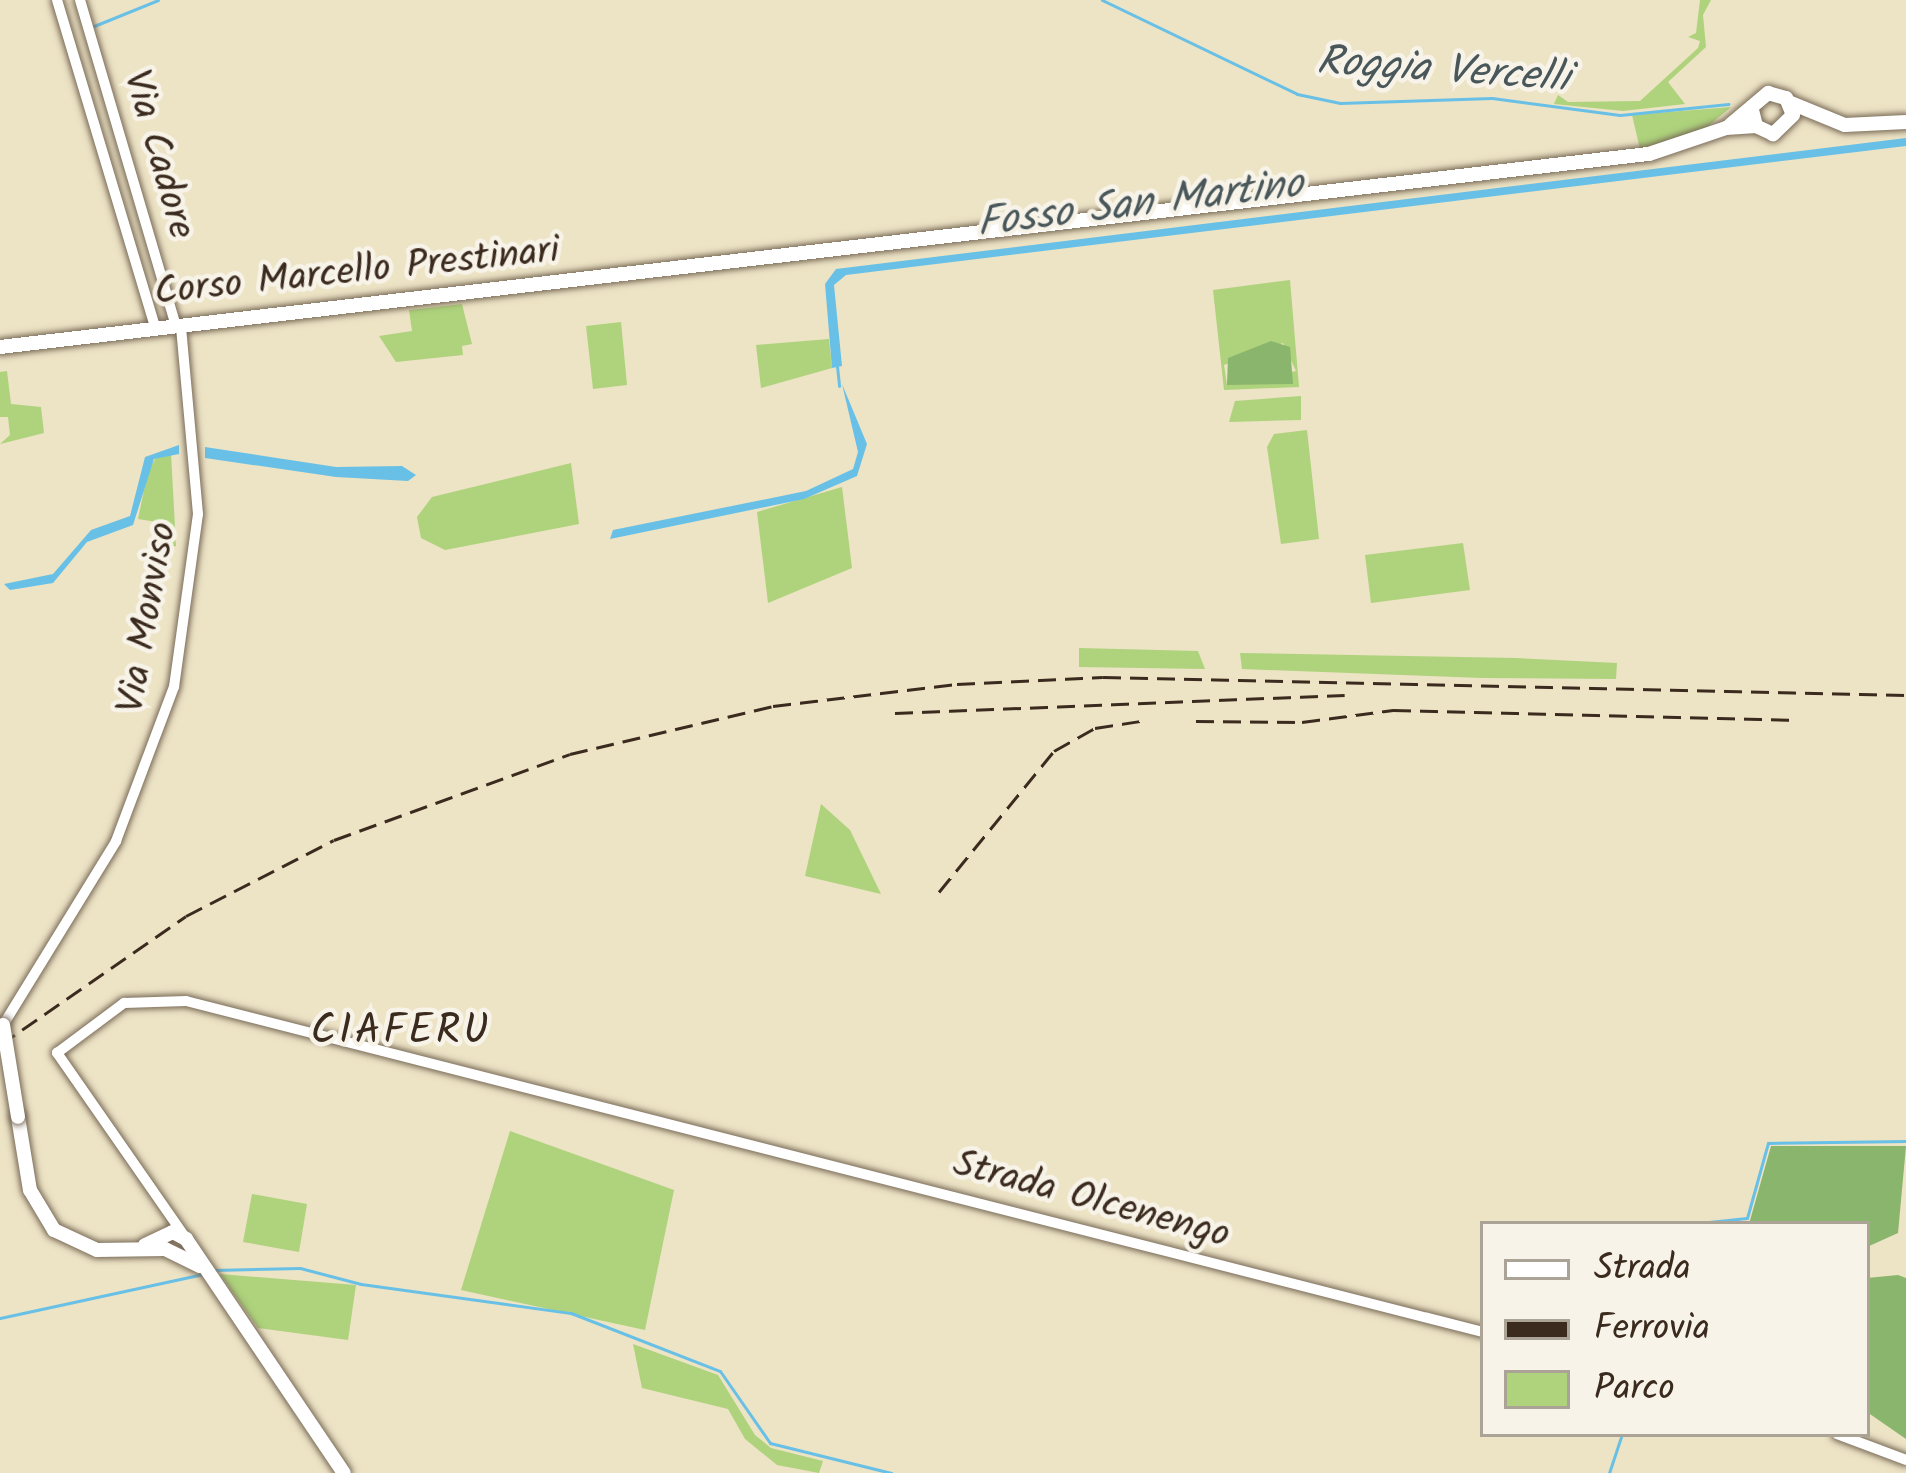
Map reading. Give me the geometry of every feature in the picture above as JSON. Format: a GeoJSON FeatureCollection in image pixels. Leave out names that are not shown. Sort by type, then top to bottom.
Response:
{"type":"FeatureCollection","features":[{"type":"Feature","properties":{"kind":"main road"},"geometry":{"type":"LineString","coordinates":[[1726,128],[1768,93],[1820,119]]}},
{"type":"Feature","properties":{"kind":"main road"},"geometry":{"type":"LineString","coordinates":[[1790,124],[1791,103]]}},
{"type":"Feature","properties":{"kind":"main road"},"geometry":{"type":"LineString","coordinates":[[1752,110],[1756,126]]}},
{"type":"Feature","properties":{"kind":"main road"},"geometry":{"type":"LineString","coordinates":[[1726,128],[1756,126],[1773,134],[1790,124],[1820,119],[1906,122]]}},
{"type":"Feature","properties":{"kind":"main road","name":"Corso Marcello Prestinari"},"geometry":{"type":"LineString","coordinates":[[0,346],[1649,154],[1726,128]]}},
{"type":"Feature","properties":{"kind":"main road"},"geometry":{"type":"LineString","coordinates":[[1,1018],[35,1203],[54,1229],[82,1246],[122,1250],[175,1241],[206,1272],[344,1473]]}},
{"type":"Feature","properties":{"kind":"street"},"geometry":{"type":"LineString","coordinates":[[57,0],[156,328]]}},
{"type":"Feature","properties":{"kind":"street","name":"Via Cadore"},"geometry":{"type":"LineString","coordinates":[[80,0],[179,326]]}},
{"type":"Feature","properties":{"kind":"street","name":"Via Monviso"},"geometry":{"type":"LineString","coordinates":[[1,1018],[47,959],[116,842],[169,705],[193,568],[197,451],[179,326]]}},
{"type":"Feature","properties":{"kind":"street","name":"Strada Olcenengo"},"geometry":{"type":"LineString","coordinates":[[175,1241],[166,1210],[57,1053],[124,1004],[166,998],[1480,1331]]}},
{"type":"Feature","properties":{"kind":"street"},"geometry":{"type":"LineString","coordinates":[[1845,1437],[1906,1460]]}},
{"type":"Feature","properties":{"kind":"green space"},"geometry":{"type":"Polygon","coordinates":[[[1700,0],[1711,0],[1703,15],[1706,47],[1668,82],[1685,104],[1623,111],[1554,104],[1558,95],[1568,102],[1640,101],[1698,48],[1700,41],[1688,37],[1696,33],[1700,0]]]}},
{"type":"Feature","properties":{"kind":"green space"},"geometry":{"type":"Polygon","coordinates":[[[1731,107],[1706,128],[1640,149],[1632,115],[1731,107]]]}},
{"type":"Feature","properties":{"kind":"green space"},"geometry":{"type":"Polygon","coordinates":[[[1290,280],[1299,387],[1224,390],[1213,290],[1290,280]],[[1283,343],[1224,365],[1227,385],[1296,371],[1283,343]]]}},
{"type":"Feature","properties":{"kind":"green space"},"geometry":{"type":"Polygon","coordinates":[[[462,304],[472,344],[462,346],[463,355],[396,362],[379,336],[412,331],[409,310],[462,304]]]}},
{"type":"Feature","properties":{"kind":"green space"},"geometry":{"type":"Polygon","coordinates":[[[621,322],[627,385],[593,389],[586,326],[621,322]]]}},
{"type":"Feature","properties":{"kind":"green space"},"geometry":{"type":"Polygon","coordinates":[[[829,339],[832,368],[761,388],[756,345],[829,339]]]}},
{"type":"Feature","properties":{"kind":"green space"},"geometry":{"type":"Polygon","coordinates":[[[1271,341],[1290,347],[1293,384],[1227,385],[1228,358],[1271,341]]]}},
{"type":"Feature","properties":{"kind":"green space"},"geometry":{"type":"Polygon","coordinates":[[[7,371],[11,404],[41,407],[44,433],[0,444],[10,435],[8,417],[0,417],[0,372],[7,371]]]}},
{"type":"Feature","properties":{"kind":"green space"},"geometry":{"type":"Polygon","coordinates":[[[1301,396],[1301,420],[1229,422],[1235,401],[1301,396]]]}},
{"type":"Feature","properties":{"kind":"green space"},"geometry":{"type":"Polygon","coordinates":[[[1307,430],[1319,539],[1281,544],[1267,447],[1274,434],[1307,430]]]}},
{"type":"Feature","properties":{"kind":"green space"},"geometry":{"type":"Polygon","coordinates":[[[171,453],[176,546],[163,550],[163,523],[138,519],[148,471],[157,456],[171,453]]]}},
{"type":"Feature","properties":{"kind":"green space"},"geometry":{"type":"Polygon","coordinates":[[[571,463],[579,524],[445,550],[421,538],[417,517],[432,497],[571,463]]]}},
{"type":"Feature","properties":{"kind":"green space"},"geometry":{"type":"Polygon","coordinates":[[[842,487],[852,568],[768,603],[757,512],[842,487]]]}},
{"type":"Feature","properties":{"kind":"green space"},"geometry":{"type":"Polygon","coordinates":[[[1463,543],[1470,590],[1371,603],[1365,555],[1463,543]]]}},
{"type":"Feature","properties":{"kind":"green space"},"geometry":{"type":"Polygon","coordinates":[[[1079,648],[1198,651],[1205,669],[1079,667],[1079,648]]]}},
{"type":"Feature","properties":{"kind":"green space"},"geometry":{"type":"Polygon","coordinates":[[[1240,653],[1617,663],[1616,679],[1482,678],[1242,669],[1240,653]]]}},
{"type":"Feature","properties":{"kind":"green space"},"geometry":{"type":"Polygon","coordinates":[[[821,804],[850,830],[881,894],[805,876],[821,804]]]}},
{"type":"Feature","properties":{"kind":"green space"},"geometry":{"type":"Polygon","coordinates":[[[510,1131],[674,1190],[645,1330],[461,1290],[510,1131]]]}},
{"type":"Feature","properties":{"kind":"green space"},"geometry":{"type":"Polygon","coordinates":[[[1771,1146],[1906,1146],[1898,1233],[1870,1246],[1870,1221],[1750,1221],[1771,1146]]]}},
{"type":"Feature","properties":{"kind":"green space"},"geometry":{"type":"Polygon","coordinates":[[[252,1194],[307,1204],[299,1252],[243,1242],[252,1194]]]}},
{"type":"Feature","properties":{"kind":"green space"},"geometry":{"type":"Polygon","coordinates":[[[220,1274],[356,1285],[348,1340],[258,1328],[220,1274]]]}},
{"type":"Feature","properties":{"kind":"green space"},"geometry":{"type":"Polygon","coordinates":[[[1870,1278],[1906,1278],[1906,1439],[1870,1414],[1870,1278]]]}},
{"type":"Feature","properties":{"kind":"green space"},"geometry":{"type":"Polygon","coordinates":[[[633,1344],[718,1375],[755,1435],[771,1448],[823,1461],[819,1473],[777,1465],[745,1439],[728,1409],[642,1388],[633,1344]]]}},
{"type":"Feature","properties":{"kind":"water"},"geometry":{"type":"Polygon","coordinates":[[[1906,138],[1906,146],[846,275],[834,285],[842,366],[832,368],[825,284],[836,269],[1906,138]]]}},
{"type":"Feature","properties":{"kind":"water"},"geometry":{"type":"Polygon","coordinates":[[[842,384],[867,444],[857,476],[804,499],[610,539],[613,530],[806,491],[853,469],[858,452],[842,384]]]}},
{"type":"Feature","properties":{"kind":"water"},"geometry":{"type":"Polygon","coordinates":[[[179,445],[179,454],[154,459],[133,525],[87,542],[53,583],[10,590],[4,584],[53,574],[91,530],[130,516],[145,457],[179,445]]]}},
{"type":"Feature","properties":{"kind":"water"},"geometry":{"type":"Polygon","coordinates":[[[205,447],[336,467],[402,466],[416,475],[408,481],[336,477],[205,458],[205,447]]]}},
{"type":"Feature","properties":{"kind":"waterway","name":"Roggia Vercelli"},"geometry":{"type":"LineString","coordinates":[[94,26],[158,0]]}},
{"type":"Feature","properties":{"kind":"waterway","name":"Roggia Vercelli"},"geometry":{"type":"LineString","coordinates":[[1102,0],[1297,94],[1340,103],[1492,98],[1620,115],[1728,104]]}},
{"type":"Feature","properties":{"kind":"waterway","name":"Fosso San Martino"},"geometry":{"type":"LineString","coordinates":[[837,366],[839,386]]}},
{"type":"Feature","properties":{"kind":"waterway"},"geometry":{"type":"LineString","coordinates":[[1718,1221],[1747,1218],[1768,1143],[1906,1141]]}},
{"type":"Feature","properties":{"kind":"waterway"},"geometry":{"type":"LineString","coordinates":[[213,1270],[300,1268],[361,1284],[571,1313],[720,1371],[770,1443],[891,1473]]}},
{"type":"Feature","properties":{"kind":"waterway"},"geometry":{"type":"LineString","coordinates":[[0,1318],[204,1274]]}},
{"type":"Feature","properties":{"kind":"waterway"},"geometry":{"type":"LineString","coordinates":[[1609,1473],[1621,1437]]}},
{"type":"Feature","properties":{"kind":"railway"},"geometry":{"type":"LineString","coordinates":[[0,1045],[186,916],[334,840],[570,754],[773,706],[957,684],[1103,677],[1906,695]]}},
{"type":"Feature","properties":{"kind":"railway"},"geometry":{"type":"LineString","coordinates":[[895,713],[1345,695]]}},
{"type":"Feature","properties":{"kind":"railway"},"geometry":{"type":"LineString","coordinates":[[1196,721],[1302,722],[1393,710],[1798,720]]}},
{"type":"Feature","properties":{"kind":"railway"},"geometry":{"type":"LineString","coordinates":[[939,892],[1054,751],[1095,728],[1141,721]]}},
{"type":"Feature","properties":{"kind":"district","name":"CIAFERU"},"geometry":{"type":"Point","coordinates":[401,1032]}}]}
